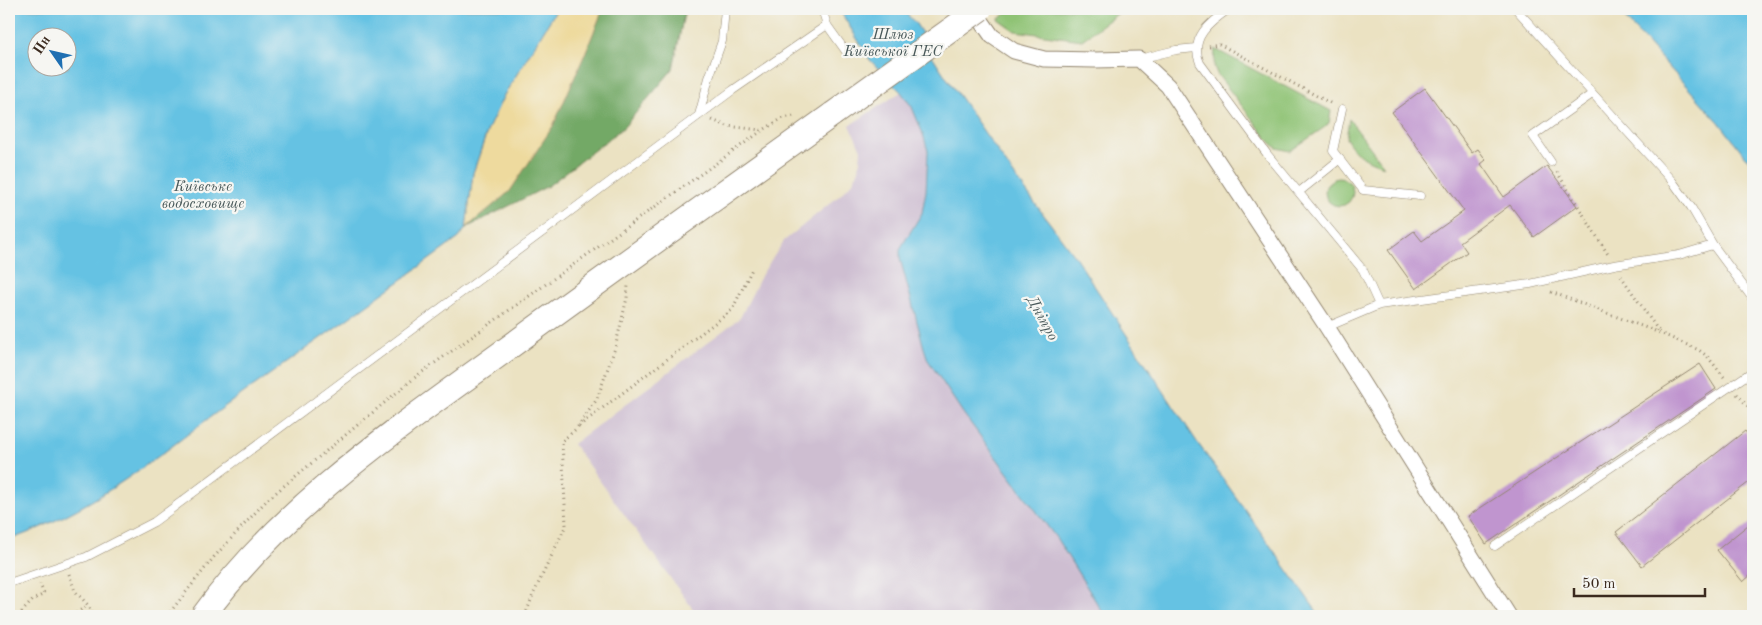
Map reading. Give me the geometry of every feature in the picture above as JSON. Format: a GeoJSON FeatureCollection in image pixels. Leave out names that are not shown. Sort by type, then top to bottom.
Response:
{"type":"FeatureCollection","features":[{"type":"Feature","properties":{"kind":"main road"},"geometry":{"type":"LineString","coordinates":[[203,616],[220,593],[258,550],[295,512],[358,460],[630,259],[980,9]]}},
{"type":"Feature","properties":{"kind":"street"},"geometry":{"type":"LineString","coordinates":[[973,9],[992,36],[1014,51],[1044,59],[1139,59],[1168,86],[1326,327],[1509,616]]}},
{"type":"Feature","properties":{"kind":"lane"},"geometry":{"type":"LineString","coordinates":[[699,115],[722,41],[725,9]]}},
{"type":"Feature","properties":{"kind":"lane"},"geometry":{"type":"LineString","coordinates":[[822,9],[827,25],[847,53]]}},
{"type":"Feature","properties":{"kind":"lane"},"geometry":{"type":"LineString","coordinates":[[1229,9],[1206,28],[1199,39],[1196,48],[1200,63],[1267,154],[1363,270],[1379,305]]}},
{"type":"Feature","properties":{"kind":"lane"},"geometry":{"type":"LineString","coordinates":[[1516,9],[1672,182],[1691,207],[1713,245],[1753,299]]}},
{"type":"Feature","properties":{"kind":"lane"},"geometry":{"type":"LineString","coordinates":[[9,583],[86,557],[154,522],[699,115],[827,25]]}},
{"type":"Feature","properties":{"kind":"lane"},"geometry":{"type":"LineString","coordinates":[[1139,59],[1176,50],[1196,48]]}},
{"type":"Feature","properties":{"kind":"lane"},"geometry":{"type":"LineString","coordinates":[[1551,162],[1533,136],[1592,94]]}},
{"type":"Feature","properties":{"kind":"lane"},"geometry":{"type":"LineString","coordinates":[[1342,109],[1332,151],[1363,190],[1420,196]]}},
{"type":"Feature","properties":{"kind":"lane"},"geometry":{"type":"LineString","coordinates":[[1299,192],[1340,160]]}},
{"type":"Feature","properties":{"kind":"lane"},"geometry":{"type":"LineString","coordinates":[[1326,327],[1379,305],[1530,284],[1614,264],[1679,254],[1713,245]]}},
{"type":"Feature","properties":{"kind":"lane"},"geometry":{"type":"LineString","coordinates":[[1495,546],[1753,371]]}},
{"type":"Feature","properties":{"kind":"path"},"geometry":{"type":"LineString","coordinates":[[1196,48],[1219,44],[1342,109]]}},
{"type":"Feature","properties":{"kind":"path"},"geometry":{"type":"LineString","coordinates":[[699,115],[727,126],[762,130]]}},
{"type":"Feature","properties":{"kind":"path"},"geometry":{"type":"LineString","coordinates":[[167,616],[214,557],[267,500],[418,375],[762,130],[783,118]]}},
{"type":"Feature","properties":{"kind":"path"},"geometry":{"type":"LineString","coordinates":[[1551,162],[1614,264],[1660,333]]}},
{"type":"Feature","properties":{"kind":"path"},"geometry":{"type":"LineString","coordinates":[[577,428],[597,398],[615,348],[627,298],[630,259]]}},
{"type":"Feature","properties":{"kind":"path"},"geometry":{"type":"LineString","coordinates":[[525,616],[566,525],[562,441],[732,310],[753,267]]}},
{"type":"Feature","properties":{"kind":"path"},"geometry":{"type":"LineString","coordinates":[[1530,284],[1660,333],[1699,350],[1707,356],[1753,412]]}},
{"type":"Feature","properties":{"kind":"path"},"geometry":{"type":"LineString","coordinates":[[66,564],[75,591],[88,606],[93,616]]}},
{"type":"Feature","properties":{"kind":"path"},"geometry":{"type":"LineString","coordinates":[[18,616],[33,600],[44,594],[36,574]]}},
{"type":"Feature","properties":{"kind":"path"},"geometry":{"type":"LineString","coordinates":[[72,616],[88,606]]}},
{"type":"Feature","properties":{"kind":"shaded area"},"geometry":{"type":"Polygon","coordinates":[[[901,92],[912,107],[928,151],[926,191],[922,213],[905,241],[900,258],[928,360],[963,413],[1057,539],[1105,616],[698,616],[573,444],[740,318],[762,274],[784,241],[852,183],[859,170],[861,150],[850,125],[901,92]]]}},
{"type":"Feature","properties":{"kind":"green space"},"geometry":{"type":"Polygon","coordinates":[[[603,9],[685,9],[673,69],[624,127],[548,186],[466,228],[510,191],[553,126],[603,9]]]}},
{"type":"Feature","properties":{"kind":"green space"},"geometry":{"type":"Polygon","coordinates":[[[1013,9],[1124,9],[1082,40],[1015,31],[998,19],[1013,9]]]}},
{"type":"Feature","properties":{"kind":"green space"},"geometry":{"type":"Polygon","coordinates":[[[1215,49],[1331,111],[1329,123],[1290,151],[1277,148],[1270,142],[1217,74],[1214,66],[1215,49]]]}},
{"type":"Feature","properties":{"kind":"green space"},"geometry":{"type":"Polygon","coordinates":[[[1349,119],[1384,166],[1362,156],[1349,144],[1346,138],[1349,119]]]}},
{"type":"Feature","properties":{"kind":"green space"},"geometry":{"type":"Polygon","coordinates":[[[1339,178],[1349,182],[1353,192],[1349,202],[1339,206],[1329,202],[1325,192],[1329,182],[1339,178]]]}},
{"type":"Feature","properties":{"kind":"sand"},"geometry":{"type":"Polygon","coordinates":[[[557,9],[603,9],[553,126],[510,191],[466,228],[473,173],[488,129],[504,95],[557,9]]]}},
{"type":"Feature","properties":{"kind":"water","name":"Київське водосховище"},"geometry":{"type":"Polygon","coordinates":[[[9,9],[557,9],[504,95],[488,129],[473,173],[466,228],[459,238],[126,479],[61,518],[9,540],[9,9]]]}},
{"type":"Feature","properties":{"kind":"water"},"geometry":{"type":"Polygon","coordinates":[[[839,9],[902,9],[916,24],[923,35],[929,51],[944,74],[1016,178],[1076,258],[1197,442],[1320,616],[1105,616],[1057,539],[963,413],[928,360],[900,258],[900,249],[922,213],[926,191],[928,151],[912,107],[901,92],[870,60],[839,9]]]}},
{"type":"Feature","properties":{"kind":"water"},"geometry":{"type":"Polygon","coordinates":[[[1616,9],[1753,9],[1753,166],[1719,122],[1616,9]]]}},
{"type":"Feature","properties":{"kind":"building"},"geometry":{"type":"Polygon","coordinates":[[[1425,88],[1472,153],[1478,149],[1486,160],[1481,164],[1504,197],[1547,166],[1577,206],[1534,237],[1510,205],[1460,242],[1467,252],[1416,289],[1388,250],[1414,231],[1422,241],[1464,211],[1392,112],[1425,88]]]}},
{"type":"Feature","properties":{"kind":"building"},"geometry":{"type":"Polygon","coordinates":[[[1700,364],[1716,389],[1486,544],[1468,516],[1700,364]]]}},
{"type":"Feature","properties":{"kind":"building"},"geometry":{"type":"Polygon","coordinates":[[[1745,431],[1753,441],[1753,479],[1642,566],[1616,532],[1745,431]]]}},
{"type":"Feature","properties":{"kind":"building"},"geometry":{"type":"Polygon","coordinates":[[[1753,521],[1753,573],[1743,582],[1717,550],[1753,521]]]}},
{"type":"Feature","properties":{"kind":"water label","name":"Шлюз Київської ГЕС"},"geometry":{"type":"Point","coordinates":[893,42]}},
{"type":"Feature","properties":{"kind":"water label","name":"Дніпро"},"geometry":{"type":"Point","coordinates":[1043,318]}}]}
